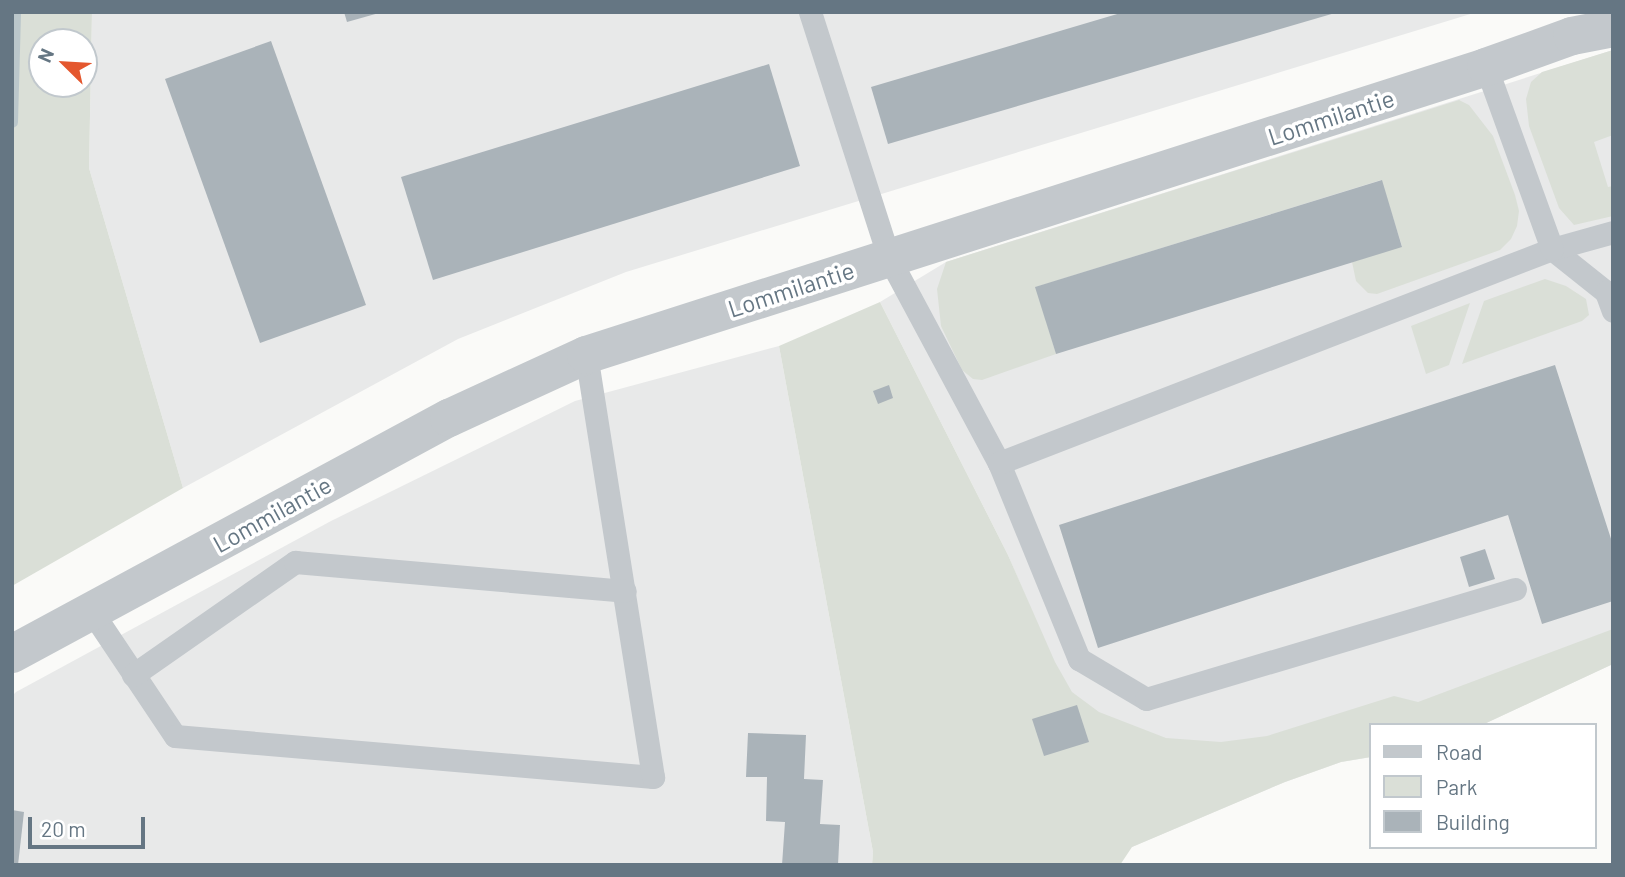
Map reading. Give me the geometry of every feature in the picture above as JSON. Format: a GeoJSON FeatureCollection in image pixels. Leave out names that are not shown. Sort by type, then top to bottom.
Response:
{"type":"FeatureCollection","features":[{"type":"Feature","properties":{"kind":"street","name":"Lommilantie"},"geometry":{"type":"LineString","coordinates":[[12,654],[449,418],[586,355],[1486,67],[1572,36],[1613,28]]}},
{"type":"Feature","properties":{"kind":"lane"},"geometry":{"type":"LineString","coordinates":[[810,12],[890,258],[999,463],[1079,659],[1146,699],[1515,589]]}},
{"type":"Feature","properties":{"kind":"lane"},"geometry":{"type":"LineString","coordinates":[[1486,67],[1552,248],[1606,292],[1613,311]]}},
{"type":"Feature","properties":{"kind":"lane"},"geometry":{"type":"LineString","coordinates":[[999,463],[1552,248],[1613,232]]}},
{"type":"Feature","properties":{"kind":"lane"},"geometry":{"type":"LineString","coordinates":[[92,612],[175,736],[653,777],[586,355]]}},
{"type":"Feature","properties":{"kind":"lane"},"geometry":{"type":"LineString","coordinates":[[133,675],[295,562],[625,591]]}},
{"type":"Feature","properties":{"kind":"shaded area"},"geometry":{"type":"Polygon","coordinates":[[[92,12],[1477,12],[626,272],[458,339],[183,488],[89,168],[90,98],[98,98],[98,28],[92,28],[92,12]]]}},
{"type":"Feature","properties":{"kind":"shaded area"},"geometry":{"type":"Polygon","coordinates":[[[1613,50],[1613,664],[1486,723],[1370,723],[1370,757],[1341,762],[1285,782],[1132,847],[1008,555],[880,302],[946,262],[1613,50]]]}},
{"type":"Feature","properties":{"kind":"shaded area"},"geometry":{"type":"Polygon","coordinates":[[[779,346],[873,852],[872,865],[12,865],[12,696],[16,692],[331,521],[575,401],[779,346]]]}},
{"type":"Feature","properties":{"kind":"green space"},"geometry":{"type":"Polygon","coordinates":[[[12,12],[92,12],[92,28],[28,28],[28,98],[90,98],[89,168],[183,488],[12,586],[12,12]]]}},
{"type":"Feature","properties":{"kind":"green space"},"geometry":{"type":"Polygon","coordinates":[[[1613,50],[1613,135],[1594,142],[1608,187],[1613,186],[1613,216],[1574,225],[1559,208],[1529,126],[1526,99],[1531,82],[1542,72],[1613,50]]]}},
{"type":"Feature","properties":{"kind":"green space"},"geometry":{"type":"Polygon","coordinates":[[[1459,100],[1469,105],[1493,136],[1515,195],[1519,211],[1517,226],[1511,239],[1500,250],[1377,294],[1368,293],[1356,281],[1352,262],[1402,246],[1381,180],[1036,287],[1056,354],[982,380],[973,379],[962,370],[941,326],[937,289],[946,262],[1459,100]]]}},
{"type":"Feature","properties":{"kind":"green space"},"geometry":{"type":"Polygon","coordinates":[[[1545,279],[1566,286],[1586,299],[1589,315],[1582,321],[1462,364],[1484,301],[1545,279]]]}},
{"type":"Feature","properties":{"kind":"green space"},"geometry":{"type":"Polygon","coordinates":[[[880,302],[1008,555],[1055,662],[1072,692],[1099,712],[1166,738],[1221,742],[1267,736],[1394,696],[1418,702],[1613,629],[1613,664],[1486,723],[1370,723],[1370,757],[1341,762],[1285,782],[1132,847],[1120,865],[872,865],[873,852],[779,346],[880,302]]]}},
{"type":"Feature","properties":{"kind":"green space"},"geometry":{"type":"Polygon","coordinates":[[[1470,303],[1449,365],[1426,374],[1411,326],[1470,303]]]}},
{"type":"Feature","properties":{"kind":"building"},"geometry":{"type":"Polygon","coordinates":[[[344,12],[379,12],[379,13],[347,22],[344,12]]]}},
{"type":"Feature","properties":{"kind":"building"},"geometry":{"type":"Polygon","coordinates":[[[1124,12],[1335,13],[888,144],[871,87],[1124,12]]]}},
{"type":"Feature","properties":{"kind":"building"},"geometry":{"type":"Polygon","coordinates":[[[271,41],[366,305],[260,343],[165,79],[271,41]]]}},
{"type":"Feature","properties":{"kind":"building"},"geometry":{"type":"Polygon","coordinates":[[[769,64],[800,166],[433,280],[401,177],[769,64]]]}},
{"type":"Feature","properties":{"kind":"building"},"geometry":{"type":"Polygon","coordinates":[[[1382,180],[1402,247],[1056,354],[1035,287],[1382,180]]]}},
{"type":"Feature","properties":{"kind":"building"},"geometry":{"type":"Polygon","coordinates":[[[1555,365],[1613,545],[1613,601],[1542,624],[1508,515],[1098,648],[1059,525],[1555,365]]]}},
{"type":"Feature","properties":{"kind":"building"},"geometry":{"type":"Polygon","coordinates":[[[889,385],[893,398],[878,404],[873,391],[889,385]]]}},
{"type":"Feature","properties":{"kind":"building"},"geometry":{"type":"Polygon","coordinates":[[[1485,549],[1495,579],[1469,587],[1460,557],[1485,549]]]}},
{"type":"Feature","properties":{"kind":"building"},"geometry":{"type":"Polygon","coordinates":[[[1077,705],[1089,742],[1044,756],[1032,719],[1077,705]]]}},
{"type":"Feature","properties":{"kind":"building"},"geometry":{"type":"Polygon","coordinates":[[[748,733],[806,735],[804,779],[823,780],[820,824],[840,825],[838,865],[782,865],[785,822],[766,821],[767,777],[746,777],[748,733]]]}},
{"type":"Feature","properties":{"kind":"building"},"geometry":{"type":"Polygon","coordinates":[[[12,810],[24,812],[18,865],[12,865],[12,810]]]}},
{"type":"Feature","properties":{"kind":"waterway"},"geometry":{"type":"LineString","coordinates":[[12,122],[15,12]]}}]}
